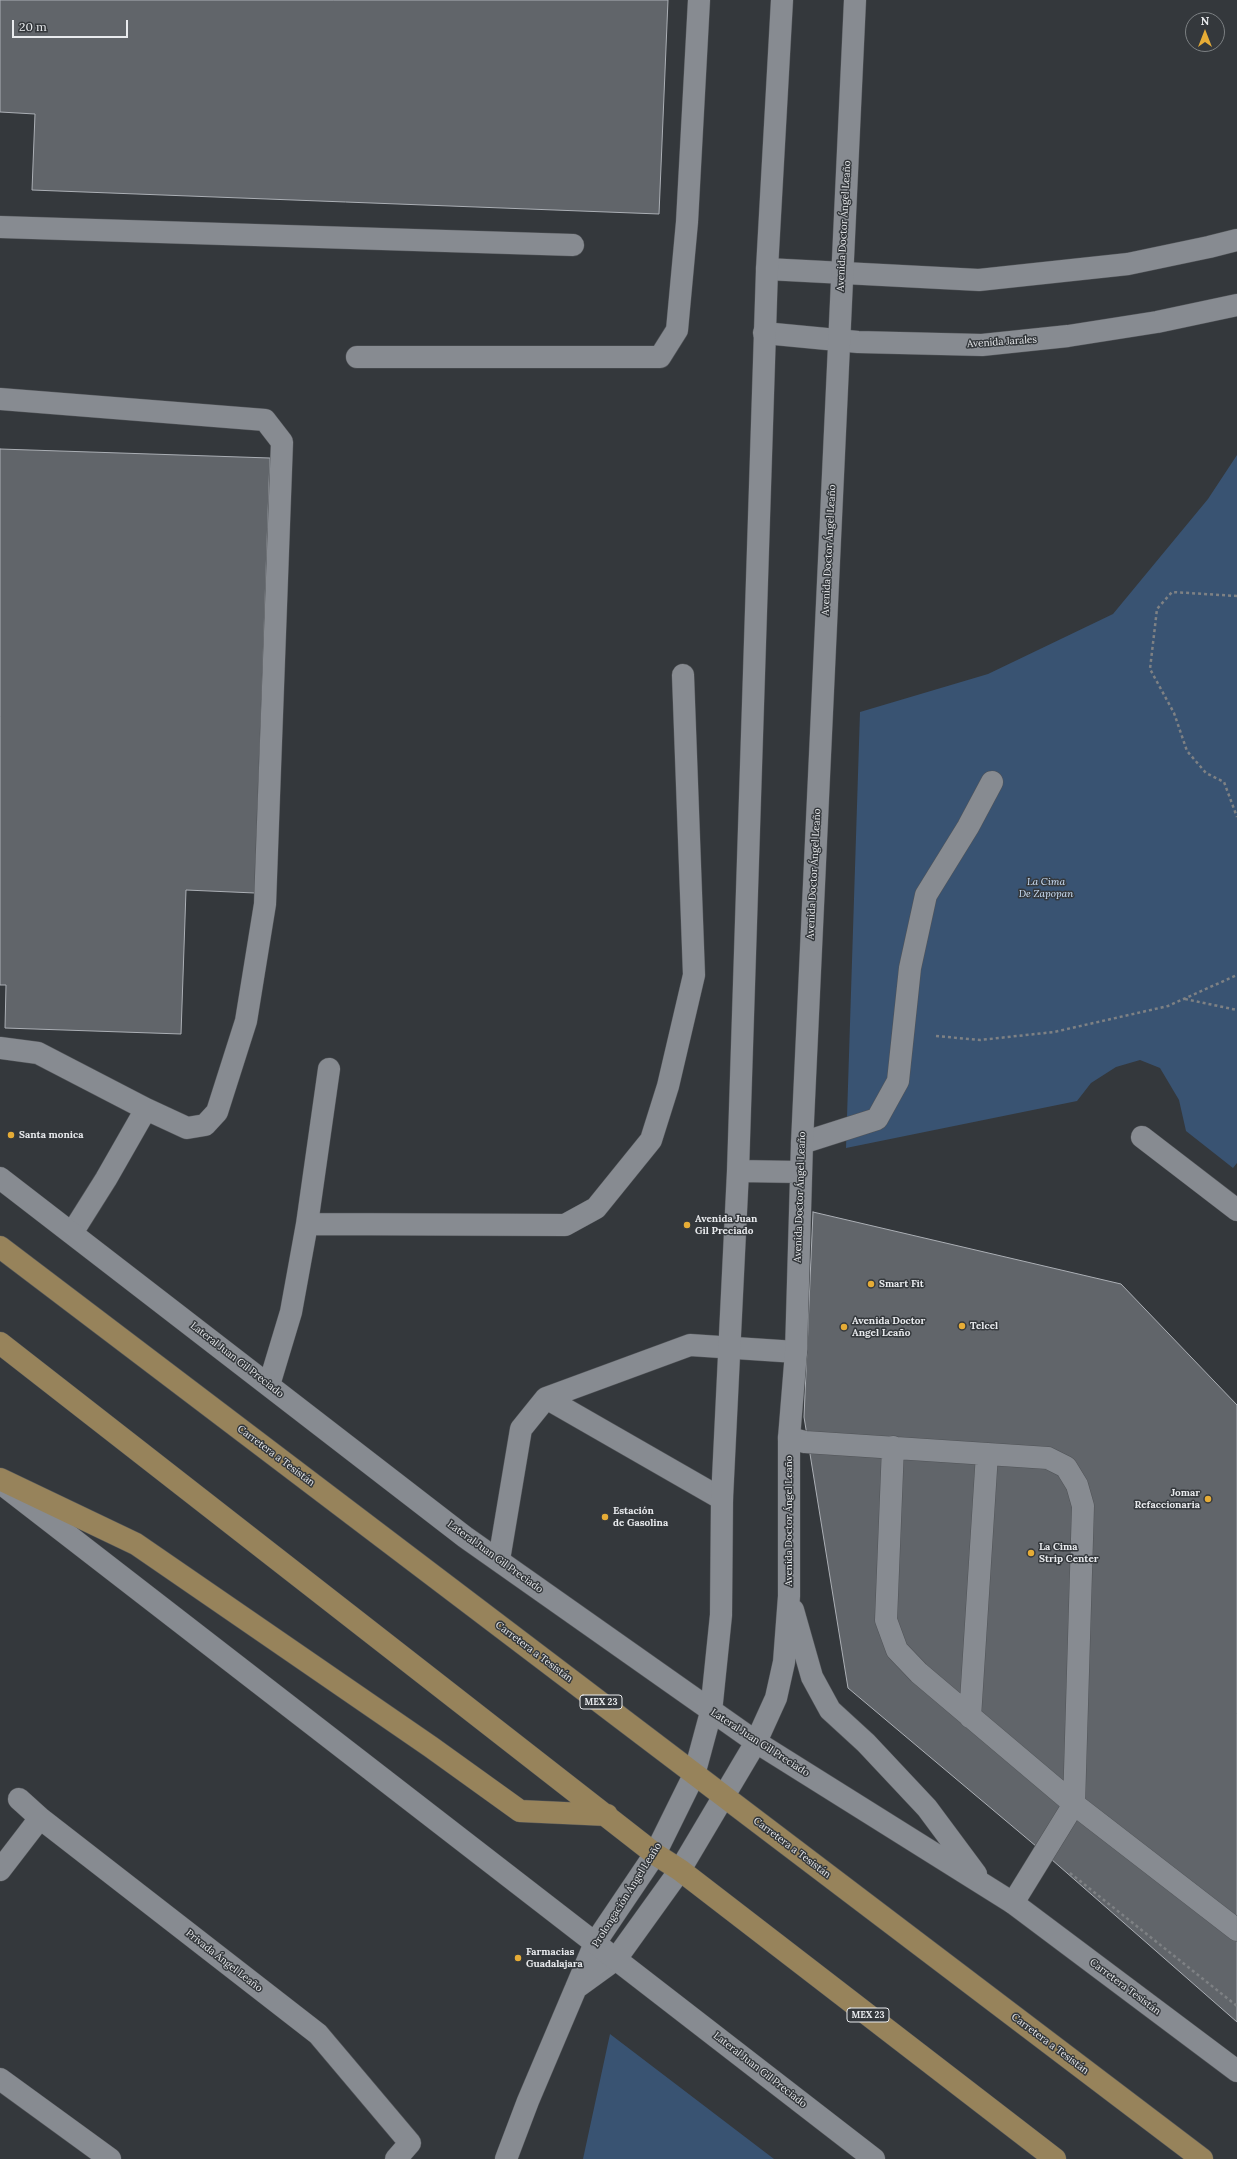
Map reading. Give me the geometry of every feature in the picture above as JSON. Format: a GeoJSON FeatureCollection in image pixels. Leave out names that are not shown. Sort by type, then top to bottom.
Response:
{"type":"FeatureCollection","features":[{"type":"Feature","properties":{"kind":"main road","name":"Carretera a Tesistán"},"geometry":{"type":"LineString","coordinates":[[0,1248],[1202,2159]]}},
{"type":"Feature","properties":{"kind":"main road","name":"MEX 23"},"geometry":{"type":"LineString","coordinates":[[0,1343],[607,1815],[655,1854],[680,1870],[1055,2159]]}},
{"type":"Feature","properties":{"kind":"main road"},"geometry":{"type":"LineString","coordinates":[[0,1481],[136,1544],[431,1747],[520,1811],[607,1815]]}},
{"type":"Feature","properties":{"kind":"street"},"geometry":{"type":"LineString","coordinates":[[357,357],[660,357],[677,330],[687,222],[699,0]]}},
{"type":"Feature","properties":{"kind":"street"},"geometry":{"type":"LineString","coordinates":[[711,1712],[721,1615],[722,1499],[728,1347],[738,1171],[764,333],[782,0]]}},
{"type":"Feature","properties":{"kind":"street","name":"Avenida Doctor Ángel Leaño"},"geometry":{"type":"LineString","coordinates":[[756,1742],[776,1698],[784,1662],[789,1596],[789,1438],[796,1352],[802,1143],[855,0]]}},
{"type":"Feature","properties":{"kind":"street"},"geometry":{"type":"LineString","coordinates":[[0,227],[573,245]]}},
{"type":"Feature","properties":{"kind":"street"},"geometry":{"type":"LineString","coordinates":[[767,269],[979,280],[1128,264],[1209,248],[1237,240]]}},
{"type":"Feature","properties":{"kind":"street","name":"Avenida Jarales"},"geometry":{"type":"LineString","coordinates":[[764,333],[839,341],[982,345],[1068,336],[1158,322],[1237,305]]}},
{"type":"Feature","properties":{"kind":"street"},"geometry":{"type":"LineString","coordinates":[[0,399],[265,420],[282,442],[265,904],[246,1021],[217,1112],[204,1125],[187,1128],[146,1109],[38,1053],[0,1048]]}},
{"type":"Feature","properties":{"kind":"street"},"geometry":{"type":"LineString","coordinates":[[307,1224],[565,1225],[596,1208],[651,1140],[668,1086],[694,975],[683,675]]}},
{"type":"Feature","properties":{"kind":"street"},"geometry":{"type":"LineString","coordinates":[[802,1143],[877,1119],[898,1081],[910,968],[926,895],[968,827],[992,782]]}},
{"type":"Feature","properties":{"kind":"street"},"geometry":{"type":"LineString","coordinates":[[269,1385],[291,1312],[307,1224],[329,1069]]}},
{"type":"Feature","properties":{"kind":"street"},"geometry":{"type":"LineString","coordinates":[[72,1233],[106,1179],[146,1109]]}},
{"type":"Feature","properties":{"kind":"street"},"geometry":{"type":"LineString","coordinates":[[1142,1137],[1237,1210]]}},
{"type":"Feature","properties":{"kind":"street"},"geometry":{"type":"LineString","coordinates":[[738,1171],[801,1172]]}},
{"type":"Feature","properties":{"kind":"street","name":"Lateral Juan Gil Preciado"},"geometry":{"type":"LineString","coordinates":[[0,1178],[499,1560],[711,1712],[756,1742],[1013,1903]]}},
{"type":"Feature","properties":{"kind":"street"},"geometry":{"type":"LineString","coordinates":[[499,1560],[521,1429],[546,1398],[690,1345],[796,1352]]}},
{"type":"Feature","properties":{"kind":"street"},"geometry":{"type":"LineString","coordinates":[[546,1398],[722,1499]]}},
{"type":"Feature","properties":{"kind":"street"},"geometry":{"type":"LineString","coordinates":[[789,1438],[805,1442],[1048,1458],[1066,1467],[1077,1485],[1083,1506],[1074,1804],[1043,1852],[1013,1903]]}},
{"type":"Feature","properties":{"kind":"street"},"geometry":{"type":"LineString","coordinates":[[893,1447],[886,1620],[897,1650],[919,1673],[1074,1804],[1237,1930]]}},
{"type":"Feature","properties":{"kind":"street"},"geometry":{"type":"LineString","coordinates":[[970,1717],[987,1454]]}},
{"type":"Feature","properties":{"kind":"street","name":"Lateral Juan Gil Preciado"},"geometry":{"type":"LineString","coordinates":[[0,1481],[874,2159]]}},
{"type":"Feature","properties":{"kind":"street"},"geometry":{"type":"LineString","coordinates":[[789,1596],[812,1677],[830,1710],[866,1743],[927,1808],[983,1883]]}},
{"type":"Feature","properties":{"kind":"street","name":"Prolongación Ángel Leaño"},"geometry":{"type":"LineString","coordinates":[[506,2159],[528,2101],[595,1943],[655,1854],[694,1775],[711,1712]]}},
{"type":"Feature","properties":{"kind":"street"},"geometry":{"type":"LineString","coordinates":[[575,1989],[616,1959],[680,1870],[756,1742]]}},
{"type":"Feature","properties":{"kind":"street","name":"Privada Ángel Leaño"},"geometry":{"type":"LineString","coordinates":[[18,1799],[40,1818],[318,2034],[403,2151]]}},
{"type":"Feature","properties":{"kind":"street"},"geometry":{"type":"LineString","coordinates":[[0,1870],[40,1818]]}},
{"type":"Feature","properties":{"kind":"street","name":"Carretera Tesistán"},"geometry":{"type":"LineString","coordinates":[[1013,1903],[1237,2071]]}},
{"type":"Feature","properties":{"kind":"street"},"geometry":{"type":"LineString","coordinates":[[0,2079],[110,2159]]}},
{"type":"Feature","properties":{"kind":"path"},"geometry":{"type":"LineString","coordinates":[[1237,596],[1172,592],[1157,609],[1150,669],[1174,713],[1187,751],[1206,773],[1224,782],[1237,817]]}},
{"type":"Feature","properties":{"kind":"path"},"geometry":{"type":"LineString","coordinates":[[903,1033],[980,1040],[1054,1032],[1168,1006],[1237,976]]}},
{"type":"Feature","properties":{"kind":"path"},"geometry":{"type":"LineString","coordinates":[[1184,999],[1237,1010]]}},
{"type":"Feature","properties":{"kind":"path"},"geometry":{"type":"LineString","coordinates":[[1043,1852],[1237,2006]]}},
{"type":"Feature","properties":{"kind":"green space","name":"La Cima De Zapopan"},"geometry":{"type":"Polygon","coordinates":[[[1237,455],[1237,1163],[1233,1168],[1186,1131],[1179,1100],[1160,1068],[1140,1060],[1116,1067],[1091,1083],[1077,1101],[846,1148],[860,712],[988,674],[1113,614],[1208,499],[1237,455]]]}},
{"type":"Feature","properties":{"kind":"green space"},"geometry":{"type":"Polygon","coordinates":[[[610,2034],[774,2159],[583,2159],[610,2034]]]}},
{"type":"Feature","properties":{"kind":"building"},"geometry":{"type":"Polygon","coordinates":[[[0,0],[668,0],[659,214],[32,190],[35,114],[0,112],[0,0]]]}},
{"type":"Feature","properties":{"kind":"building"},"geometry":{"type":"Polygon","coordinates":[[[0,449],[270,458],[255,893],[186,890],[181,1034],[5,1028],[6,985],[0,985],[0,449]]]}},
{"type":"Feature","properties":{"kind":"building","name":"La Cima Strip Center"},"geometry":{"type":"Polygon","coordinates":[[[813,1212],[1121,1284],[1237,1405],[1237,2022],[1043,1852],[848,1688],[804,1417],[813,1212]]]}},
{"type":"Feature","properties":{"kind":"place","name":"Santa monica"},"geometry":{"type":"Point","coordinates":[11,1135]}},
{"type":"Feature","properties":{"kind":"place","name":"Avenida Juan Gil Preciado"},"geometry":{"type":"Point","coordinates":[687,1225]}},
{"type":"Feature","properties":{"kind":"place","name":"Smart Fit"},"geometry":{"type":"Point","coordinates":[871,1284]}},
{"type":"Feature","properties":{"kind":"place","name":"Telcel"},"geometry":{"type":"Point","coordinates":[962,1326]}},
{"type":"Feature","properties":{"kind":"place","name":"Avenida Doctor Angel Leaño"},"geometry":{"type":"Point","coordinates":[844,1327]}},
{"type":"Feature","properties":{"kind":"place","name":"Jomar Refaccionaria"},"geometry":{"type":"Point","coordinates":[1208,1499]}},
{"type":"Feature","properties":{"kind":"place","name":"Estación de Gasolina"},"geometry":{"type":"Point","coordinates":[605,1517]}},
{"type":"Feature","properties":{"kind":"place","name":"La Cima Strip Center"},"geometry":{"type":"Point","coordinates":[1031,1553]}},
{"type":"Feature","properties":{"kind":"place","name":"Farmacias Guadalajara"},"geometry":{"type":"Point","coordinates":[518,1958]}}]}
